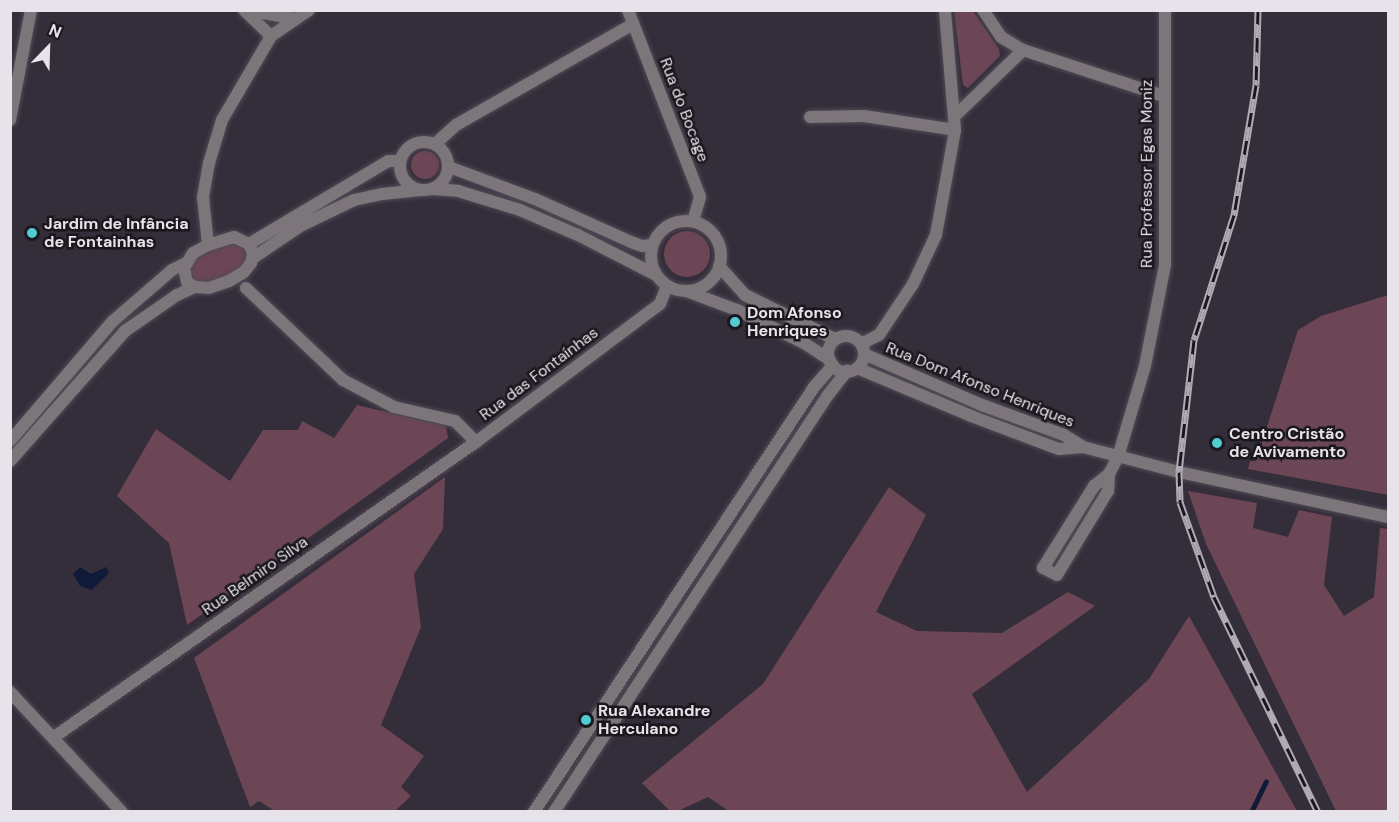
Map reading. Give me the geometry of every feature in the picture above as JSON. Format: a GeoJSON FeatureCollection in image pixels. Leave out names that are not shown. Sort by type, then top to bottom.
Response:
{"type":"FeatureCollection","features":[{"type":"Feature","properties":{"kind":"street"},"geometry":{"type":"LineString","coordinates":[[10,120],[31,10]]}},
{"type":"Feature","properties":{"kind":"street"},"geometry":{"type":"LineString","coordinates":[[243,10],[271,36]]}},
{"type":"Feature","properties":{"kind":"street"},"geometry":{"type":"LineString","coordinates":[[248,10],[295,19]]}},
{"type":"Feature","properties":{"kind":"street"},"geometry":{"type":"LineString","coordinates":[[208,245],[203,197],[209,163],[222,120],[271,36],[309,10]]}},
{"type":"Feature","properties":{"kind":"street","name":"Rua do Bocage"},"geometry":{"type":"LineString","coordinates":[[628,10],[700,197],[693,221]]}},
{"type":"Feature","properties":{"kind":"street"},"geometry":{"type":"LineString","coordinates":[[862,349],[879,335],[913,284],[936,235],[955,129],[945,10]]}},
{"type":"Feature","properties":{"kind":"street"},"geometry":{"type":"LineString","coordinates":[[983,10],[1001,36],[1023,50],[1164,96]]}},
{"type":"Feature","properties":{"kind":"street","name":"Rua Professor Egas Moniz"},"geometry":{"type":"LineString","coordinates":[[1109,474],[1108,491],[1057,575],[1043,568],[1094,486],[1109,474],[1118,457],[1145,366],[1165,265],[1165,10]]}},
{"type":"Feature","properties":{"kind":"street"},"geometry":{"type":"LineString","coordinates":[[435,144],[456,125],[633,24]]}},
{"type":"Feature","properties":{"kind":"street"},"geometry":{"type":"LineString","coordinates":[[955,116],[1023,50]]}},
{"type":"Feature","properties":{"kind":"street"},"geometry":{"type":"LineString","coordinates":[[810,117],[864,116],[955,129]]}},
{"type":"Feature","properties":{"kind":"street"},"geometry":{"type":"LineString","coordinates":[[428,141],[435,144],[444,151],[449,166],[441,184],[427,190],[412,187],[404,180],[400,160],[403,154],[414,143],[428,141]]}},
{"type":"Feature","properties":{"kind":"street"},"geometry":{"type":"LineString","coordinates":[[249,244],[388,161],[400,160]]}},
{"type":"Feature","properties":{"kind":"street"},"geometry":{"type":"LineString","coordinates":[[449,166],[535,199],[631,242],[642,246],[652,245]]}},
{"type":"Feature","properties":{"kind":"street","name":"Rua Dom Afonso Henriques"},"geometry":{"type":"LineString","coordinates":[[10,461],[125,331],[177,295],[195,287],[209,288],[229,281],[244,272],[253,258],[300,226],[354,200],[382,194],[427,190],[458,191],[520,210],[578,235],[656,275],[667,286],[746,315],[804,343],[831,363],[1059,449],[1083,447]]}},
{"type":"Feature","properties":{"kind":"street"},"geometry":{"type":"LineString","coordinates":[[656,275],[650,260],[652,245],[664,228],[682,220],[693,221],[710,230],[716,238],[721,257],[719,266],[710,282],[694,290],[684,291]]}},
{"type":"Feature","properties":{"kind":"street"},"geometry":{"type":"LineString","coordinates":[[10,441],[113,321],[172,270],[186,263],[194,253],[208,245],[234,237],[249,244],[253,258]]}},
{"type":"Feature","properties":{"kind":"street"},"geometry":{"type":"LineString","coordinates":[[186,263],[184,277],[195,287]]}},
{"type":"Feature","properties":{"kind":"street","name":"Rua Dom Afonso Henriques"},"geometry":{"type":"LineString","coordinates":[[719,266],[745,295],[836,339],[847,336],[862,349],[982,405],[1064,435],[1083,447],[1118,457],[1389,517]]}},
{"type":"Feature","properties":{"kind":"street","name":"Rua das Fontaínhas"},"geometry":{"type":"LineString","coordinates":[[246,288],[343,380],[394,407],[455,421],[476,442],[660,304],[667,286]]}},
{"type":"Feature","properties":{"kind":"street"},"geometry":{"type":"LineString","coordinates":[[534,812],[831,363],[829,349],[836,339]]}},
{"type":"Feature","properties":{"kind":"street","name":"Rua Dom Afonso Henriques"},"geometry":{"type":"LineString","coordinates":[[852,369],[862,349]]}},
{"type":"Feature","properties":{"kind":"street"},"geometry":{"type":"LineString","coordinates":[[554,812],[828,395],[852,369]]}},
{"type":"Feature","properties":{"kind":"street","name":"Rua Belmiro Silva"},"geometry":{"type":"LineString","coordinates":[[54,737],[476,442]]}},
{"type":"Feature","properties":{"kind":"street"},"geometry":{"type":"LineString","coordinates":[[10,692],[122,812]]}},
{"type":"Feature","properties":{"kind":"street"},"geometry":{"type":"LineString","coordinates":[[575,750],[588,759]]}},
{"type":"Feature","properties":{"kind":"shaded area"},"geometry":{"type":"Polygon","coordinates":[[[954,11],[973,11],[999,49],[1000,56],[968,88],[963,85],[954,11]]]}},
{"type":"Feature","properties":{"kind":"shaded area"},"geometry":{"type":"Polygon","coordinates":[[[425,151],[435,155],[439,165],[435,175],[425,179],[415,175],[411,165],[415,155],[425,151]]]}},
{"type":"Feature","properties":{"kind":"shaded area"},"geometry":{"type":"Polygon","coordinates":[[[687,231],[696,232],[703,238],[709,245],[709,263],[703,270],[696,276],[687,277],[678,276],[671,270],[665,263],[664,254],[665,245],[671,238],[678,232],[687,231]]]}},
{"type":"Feature","properties":{"kind":"shaded area"},"geometry":{"type":"Polygon","coordinates":[[[232,242],[246,249],[249,254],[248,261],[228,278],[200,284],[188,276],[190,263],[205,251],[232,242]]]}},
{"type":"Feature","properties":{"kind":"shaded area"},"geometry":{"type":"Polygon","coordinates":[[[1388,295],[1388,495],[1248,469],[1250,461],[1256,461],[1298,330],[1321,316],[1388,295]]]}},
{"type":"Feature","properties":{"kind":"shaded area"},"geometry":{"type":"Polygon","coordinates":[[[357,405],[446,426],[448,438],[187,625],[169,543],[117,496],[156,429],[230,481],[263,430],[298,430],[302,421],[334,438],[357,405]]]}},
{"type":"Feature","properties":{"kind":"shaded area"},"geometry":{"type":"Polygon","coordinates":[[[445,477],[443,529],[414,574],[421,627],[381,725],[424,756],[401,787],[411,796],[395,811],[275,811],[259,801],[250,807],[194,658],[445,477]]]}},
{"type":"Feature","properties":{"kind":"shaded area"},"geometry":{"type":"Polygon","coordinates":[[[889,487],[926,515],[876,612],[917,631],[1002,633],[1068,592],[1095,606],[972,694],[1027,792],[1149,679],[1189,616],[1297,811],[730,812],[708,797],[678,811],[670,811],[642,783],[763,684],[889,487]]]}},
{"type":"Feature","properties":{"kind":"shaded area"},"geometry":{"type":"Polygon","coordinates":[[[1188,491],[1257,503],[1253,528],[1288,537],[1299,510],[1332,517],[1324,585],[1344,616],[1374,597],[1380,528],[1388,529],[1388,811],[1336,811],[1206,544],[1188,491]]]}},
{"type":"Feature","properties":{"kind":"water"},"geometry":{"type":"Polygon","coordinates":[[[80,567],[91,574],[106,567],[109,573],[92,590],[80,586],[73,574],[80,567]]]}},
{"type":"Feature","properties":{"kind":"waterway"},"geometry":{"type":"LineString","coordinates":[[1251,812],[1266,781]]}},
{"type":"Feature","properties":{"kind":"railway"},"geometry":{"type":"LineString","coordinates":[[1258,10],[1256,85],[1234,215],[1194,340],[1179,472],[1180,502],[1214,597],[1318,812]]}},
{"type":"Feature","properties":{"kind":"place","name":"Jardim de Infância de Fontainhas"},"geometry":{"type":"Point","coordinates":[32,233]}},
{"type":"Feature","properties":{"kind":"place","name":"Dom Afonso Henriques"},"geometry":{"type":"Point","coordinates":[735,322]}},
{"type":"Feature","properties":{"kind":"place","name":"Centro Cristão de Avivamento"},"geometry":{"type":"Point","coordinates":[1217,443]}},
{"type":"Feature","properties":{"kind":"place","name":"Rua Alexandre Herculano"},"geometry":{"type":"Point","coordinates":[586,720]}}]}
